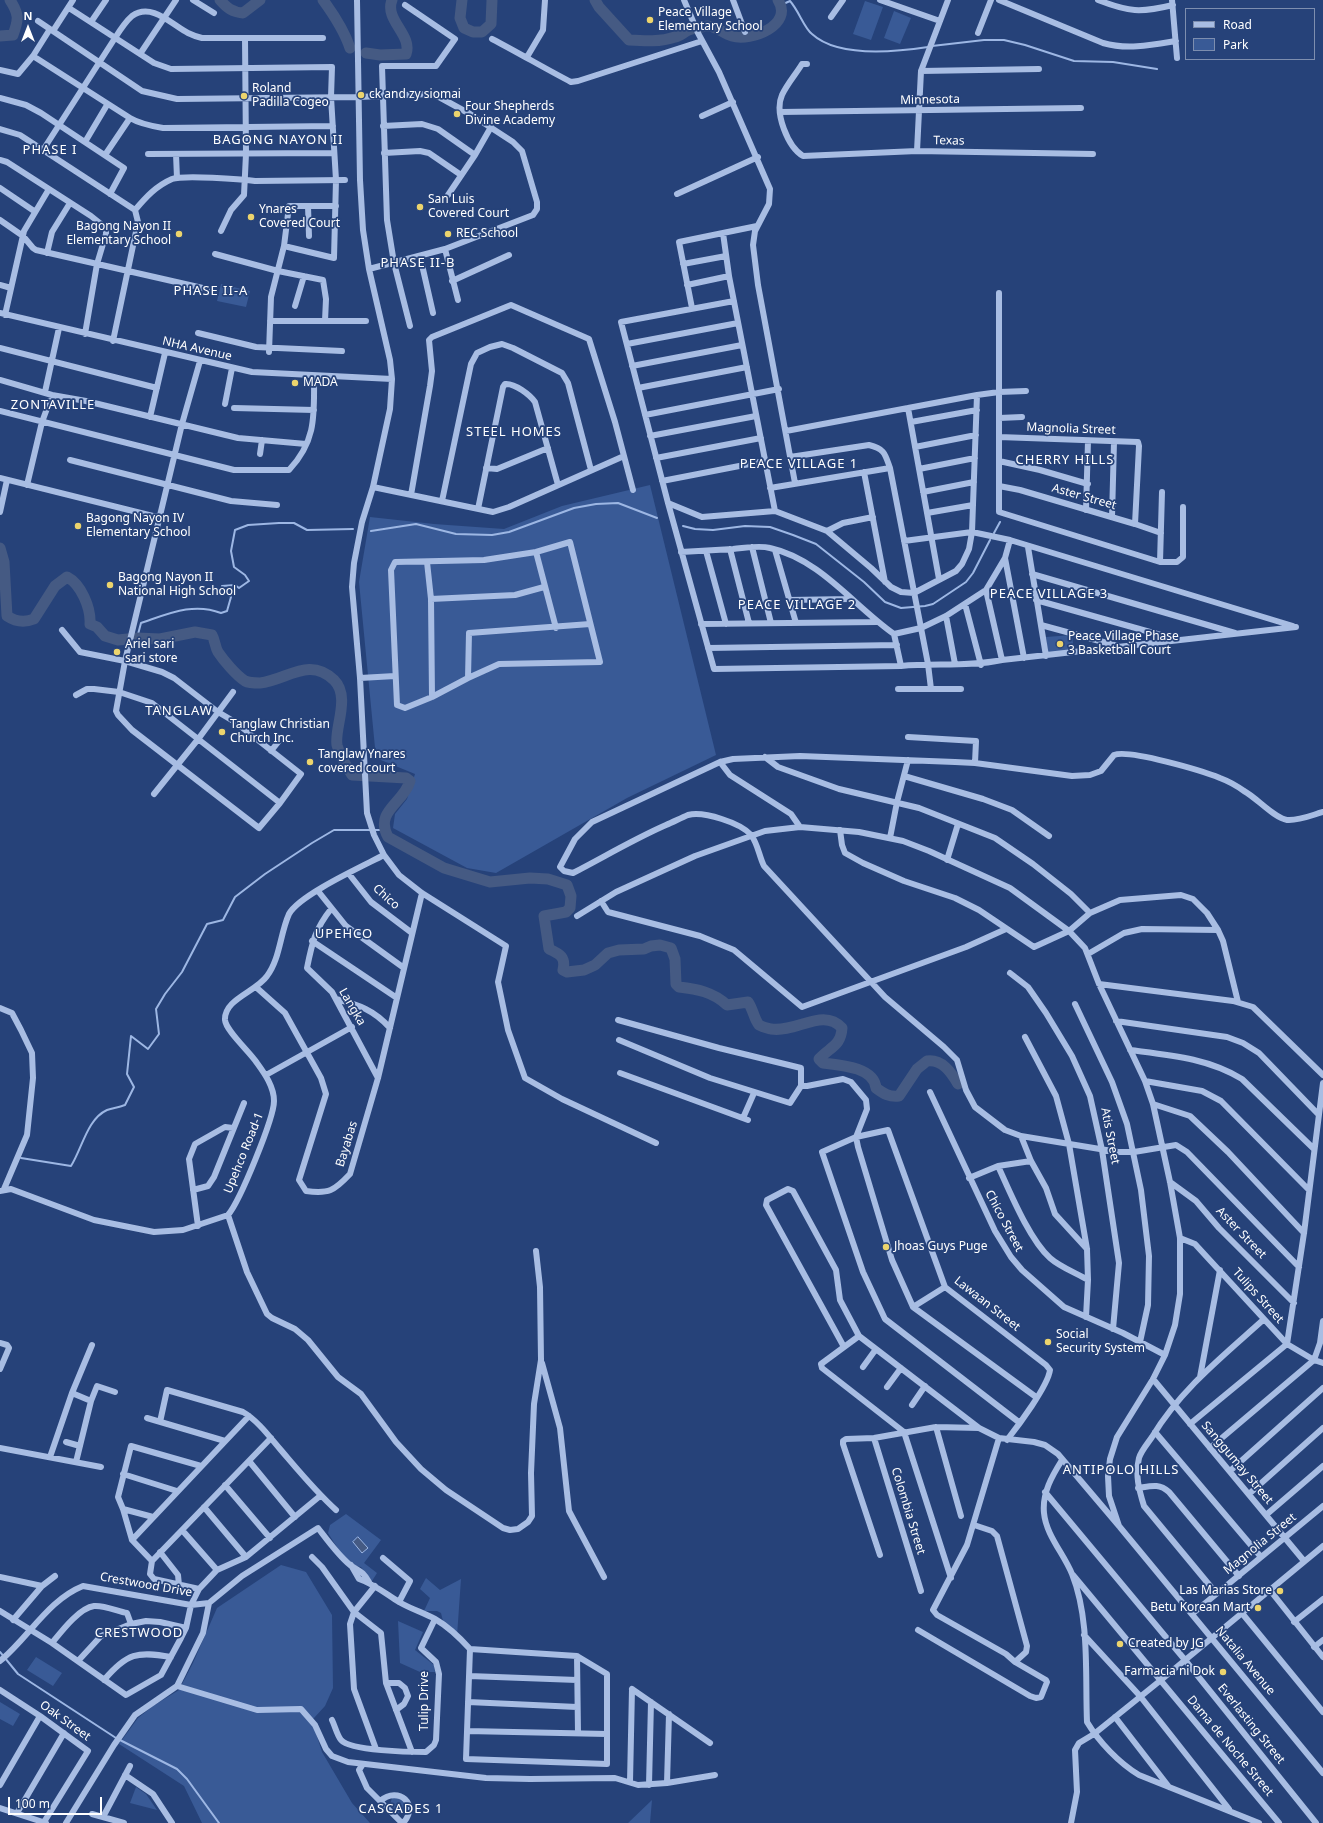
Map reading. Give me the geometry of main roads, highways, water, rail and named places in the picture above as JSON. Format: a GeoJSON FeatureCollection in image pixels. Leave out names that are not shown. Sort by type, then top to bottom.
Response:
{"type":"FeatureCollection","features":[{"type":"Feature","properties":{"kind":"waterway"},"geometry":{"type":"LineString","coordinates":[[0,36],[13,35],[16,25],[17,17],[10,0]]}},
{"type":"Feature","properties":{"kind":"waterway"},"geometry":{"type":"LineString","coordinates":[[220,0],[230,9],[243,13],[260,0]]}},
{"type":"Feature","properties":{"kind":"waterway"},"geometry":{"type":"LineString","coordinates":[[323,0],[345,35],[350,48]]}},
{"type":"Feature","properties":{"kind":"waterway"},"geometry":{"type":"LineString","coordinates":[[366,53],[380,55],[406,54],[406,40],[392,14],[392,0]]}},
{"type":"Feature","properties":{"kind":"waterway"},"geometry":{"type":"LineString","coordinates":[[462,0],[460,18],[464,28],[473,32],[482,32],[491,24],[492,0]]}},
{"type":"Feature","properties":{"kind":"waterway"},"geometry":{"type":"LineString","coordinates":[[595,0],[599,7],[629,40],[646,41],[670,39],[691,29],[707,26],[713,27],[732,36],[740,37],[759,34],[768,30],[780,17],[781,9],[778,0]]}},
{"type":"Feature","properties":{"kind":"waterway"},"geometry":{"type":"LineString","coordinates":[[781,5],[790,1],[809,31],[823,42],[836,47],[867,51],[928,47]]}},
{"type":"Feature","properties":{"kind":"waterway"},"geometry":{"type":"LineString","coordinates":[[932,46],[984,40],[1004,40],[1025,45],[1074,61],[1113,62],[1157,69]]}},
{"type":"Feature","properties":{"kind":"waterway"},"geometry":{"type":"LineString","coordinates":[[371,531],[416,524],[456,534],[492,535],[509,532],[574,508],[596,504],[618,503],[657,518]]}},
{"type":"Feature","properties":{"kind":"waterway"},"geometry":{"type":"LineString","coordinates":[[994,533],[1000,522]]}},
{"type":"Feature","properties":{"kind":"waterway"},"geometry":{"type":"LineString","coordinates":[[137,638],[141,623],[171,613],[191,609],[211,610],[221,613],[227,611],[231,597],[222,586],[235,585],[239,588],[249,581],[245,575],[234,567],[231,551],[235,530],[248,525],[279,523],[294,523],[307,530],[353,529]]}},
{"type":"Feature","properties":{"kind":"waterway"},"geometry":{"type":"LineString","coordinates":[[683,526],[695,529],[713,530],[745,526],[770,527],[793,535],[816,544],[864,582],[885,602],[901,608],[933,604],[966,582],[973,573],[990,540]]}},
{"type":"Feature","properties":{"kind":"waterway"},"geometry":{"type":"LineString","coordinates":[[0,548],[4,562],[7,616],[14,620],[27,621],[34,619],[55,586],[67,577],[77,585],[84,597],[89,611],[90,624],[97,627],[105,636],[118,640],[137,638],[160,639],[195,632],[212,635],[217,650],[227,664],[245,681],[252,683],[270,681],[298,671],[316,670],[325,673],[334,680],[339,687],[342,704],[337,745],[341,757],[352,775],[406,778],[410,781],[407,789],[387,814],[385,828],[388,837],[444,868],[490,882],[530,878],[548,879],[567,885],[571,896],[570,908],[566,912],[544,916],[549,949],[561,956],[564,962],[563,970],[567,972],[584,970],[595,965],[608,953],[619,950],[644,949],[651,946],[660,945],[671,948],[675,959],[676,984],[679,987],[710,994],[727,1005],[748,1002],[759,1025],[771,1029],[781,1029],[818,1020],[835,1022],[842,1028],[840,1039],[819,1059],[823,1063],[847,1066],[863,1071],[874,1081],[876,1088],[884,1093],[892,1096],[899,1096],[917,1069],[927,1061],[942,1064],[946,1067],[958,1084]]}},
{"type":"Feature","properties":{"kind":"waterway"},"geometry":{"type":"LineString","coordinates":[[21,1158],[71,1166],[94,1120],[107,1110],[125,1105],[134,1087],[127,1074],[131,1036],[148,1049],[159,1034],[156,1009],[165,994],[182,972],[207,924],[223,920],[235,897],[265,874],[334,830],[385,830]]}},
{"type":"Feature","properties":{"kind":"waterway"},"geometry":{"type":"LineString","coordinates":[[0,1652],[18,1674],[116,1738],[177,1769],[187,1779],[219,1823]]}},
{"type":"Feature","properties":{"kind":"place","name":"Peace Village Elementary School"},"geometry":{"type":"Point","coordinates":[650,20]}},
{"type":"Feature","properties":{"kind":"place","name":"ck and zy siomai"},"geometry":{"type":"Point","coordinates":[361,95]}},
{"type":"Feature","properties":{"kind":"place","name":"Roland Padilla Cogeo"},"geometry":{"type":"Point","coordinates":[244,96]}},
{"type":"Feature","properties":{"kind":"place","name":"Four Shepherds Divine Academy"},"geometry":{"type":"Point","coordinates":[457,114]}},
{"type":"Feature","properties":{"kind":"place","name":"San Luis Covered Court"},"geometry":{"type":"Point","coordinates":[420,207]}},
{"type":"Feature","properties":{"kind":"place","name":"Ynares Covered Court"},"geometry":{"type":"Point","coordinates":[251,217]}},
{"type":"Feature","properties":{"kind":"place","name":"Bagong Nayon II Elementary School"},"geometry":{"type":"Point","coordinates":[179,234]}},
{"type":"Feature","properties":{"kind":"place","name":"REC School"},"geometry":{"type":"Point","coordinates":[448,234]}},
{"type":"Feature","properties":{"kind":"place","name":"MADA"},"geometry":{"type":"Point","coordinates":[295,383]}},
{"type":"Feature","properties":{"kind":"place","name":"Bagong Nayon IV Elementary School"},"geometry":{"type":"Point","coordinates":[78,526]}},
{"type":"Feature","properties":{"kind":"place","name":"Bagong Nayon II National High School"},"geometry":{"type":"Point","coordinates":[110,585]}},
{"type":"Feature","properties":{"kind":"place","name":"Peace Village Phase 3 Basketball Court"},"geometry":{"type":"Point","coordinates":[1060,644]}},
{"type":"Feature","properties":{"kind":"place","name":"Ariel sari sari store"},"geometry":{"type":"Point","coordinates":[117,652]}},
{"type":"Feature","properties":{"kind":"place","name":"Tanglaw Christian Church Inc."},"geometry":{"type":"Point","coordinates":[222,732]}},
{"type":"Feature","properties":{"kind":"place","name":"Tanglaw Ynares covered court"},"geometry":{"type":"Point","coordinates":[310,762]}},
{"type":"Feature","properties":{"kind":"place","name":"Jhoas Guys Puge"},"geometry":{"type":"Point","coordinates":[886,1247]}},
{"type":"Feature","properties":{"kind":"place","name":"Social Security System"},"geometry":{"type":"Point","coordinates":[1048,1342]}},
{"type":"Feature","properties":{"kind":"place","name":"Las Marias Store"},"geometry":{"type":"Point","coordinates":[1280,1591]}},
{"type":"Feature","properties":{"kind":"place","name":"Betu Korean Mart"},"geometry":{"type":"Point","coordinates":[1258,1608]}},
{"type":"Feature","properties":{"kind":"place","name":"Created by JG"},"geometry":{"type":"Point","coordinates":[1120,1644]}},
{"type":"Feature","properties":{"kind":"place","name":"Farmacia ni Dok"},"geometry":{"type":"Point","coordinates":[1223,1672]}},
{"type":"Feature","properties":{"kind":"district","name":"BAGONG NAYON II"},"geometry":{"type":"Point","coordinates":[278,140]}},
{"type":"Feature","properties":{"kind":"district","name":"PHASE I"},"geometry":{"type":"Point","coordinates":[50,150]}},
{"type":"Feature","properties":{"kind":"district","name":"PHASE II-B"},"geometry":{"type":"Point","coordinates":[418,263]}},
{"type":"Feature","properties":{"kind":"district","name":"PHASE II-A"},"geometry":{"type":"Point","coordinates":[211,291]}},
{"type":"Feature","properties":{"kind":"district","name":"ZONTAVILLE"},"geometry":{"type":"Point","coordinates":[53,405]}},
{"type":"Feature","properties":{"kind":"district","name":"STEEL HOMES"},"geometry":{"type":"Point","coordinates":[514,432]}},
{"type":"Feature","properties":{"kind":"district","name":"CHERRY HILLS"},"geometry":{"type":"Point","coordinates":[1065,460]}},
{"type":"Feature","properties":{"kind":"district","name":"PEACE VILLAGE 1"},"geometry":{"type":"Point","coordinates":[799,464]}},
{"type":"Feature","properties":{"kind":"district","name":"PEACE VILLAGE 3"},"geometry":{"type":"Point","coordinates":[1049,594]}},
{"type":"Feature","properties":{"kind":"district","name":"PEACE VILLAGE 2"},"geometry":{"type":"Point","coordinates":[797,605]}},
{"type":"Feature","properties":{"kind":"district","name":"TANGLAW"},"geometry":{"type":"Point","coordinates":[179,711]}},
{"type":"Feature","properties":{"kind":"district","name":"UPEHCO"},"geometry":{"type":"Point","coordinates":[344,934]}},
{"type":"Feature","properties":{"kind":"district","name":"ANTIPOLO HILLS"},"geometry":{"type":"Point","coordinates":[1121,1470]}},
{"type":"Feature","properties":{"kind":"district","name":"CRESTWOOD"},"geometry":{"type":"Point","coordinates":[139,1633]}},
{"type":"Feature","properties":{"kind":"district","name":"CASCADES 1"},"geometry":{"type":"Point","coordinates":[401,1809]}}]}
